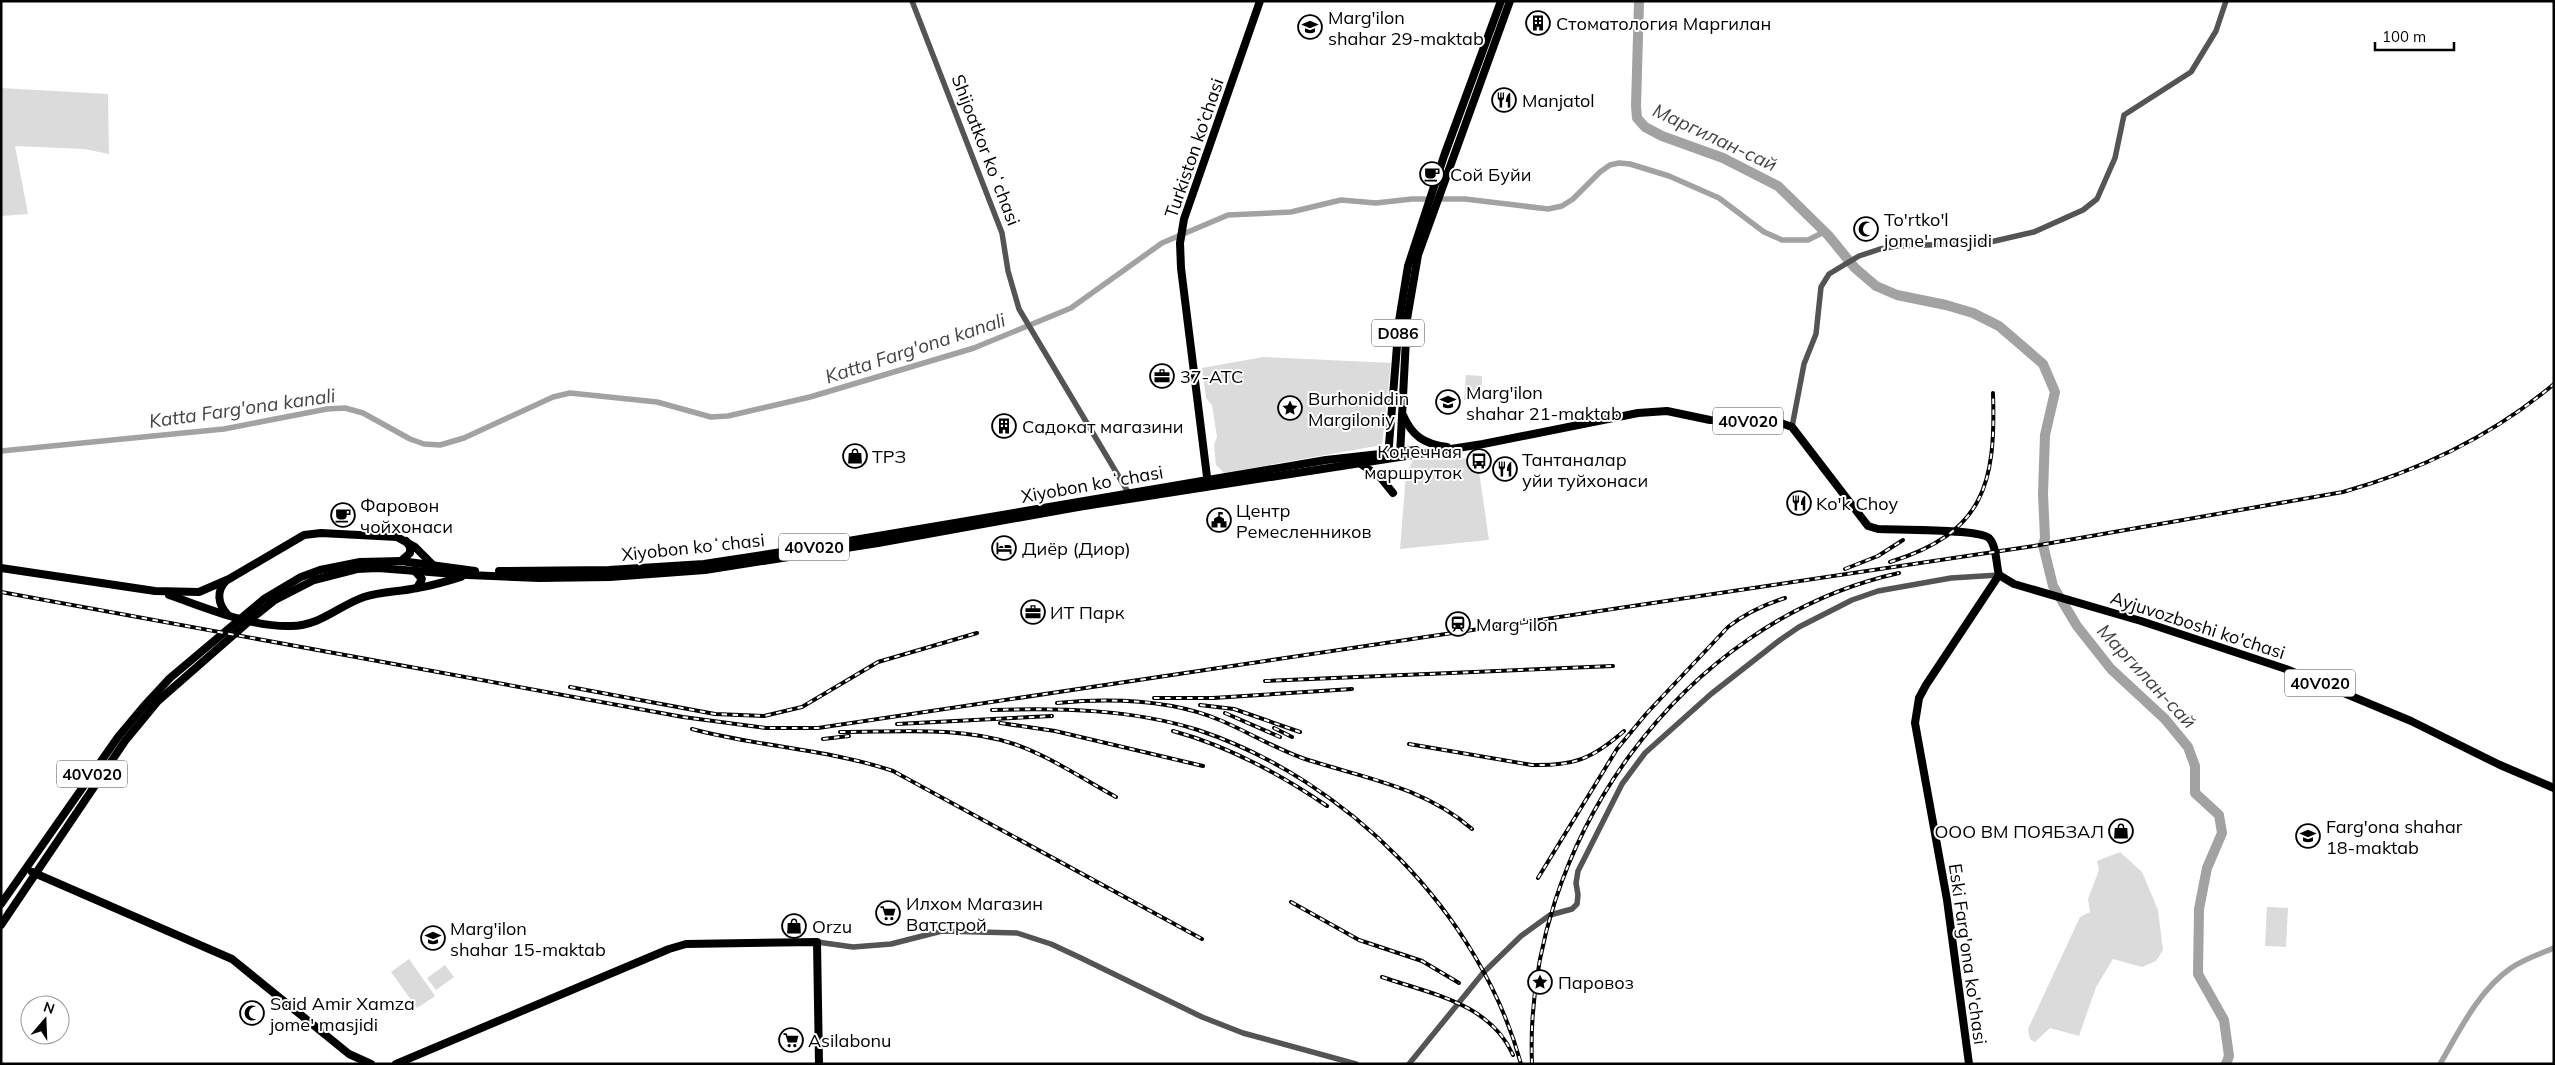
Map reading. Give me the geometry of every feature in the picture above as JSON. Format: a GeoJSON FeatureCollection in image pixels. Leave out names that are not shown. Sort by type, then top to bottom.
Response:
{"type":"FeatureCollection","features":[{"type":"Feature","properties":{"kind":"main road","name":"Turkiston ko’chasi"},"geometry":{"type":"LineString","coordinates":[[1208,483],[1181,268],[1180,243],[1184,220],[1260,1]]}},
{"type":"Feature","properties":{"kind":"main road","name":"D086"},"geometry":{"type":"LineString","coordinates":[[1388,455],[1395,369],[1408,266],[1423,216],[1501,1]]}},
{"type":"Feature","properties":{"kind":"main road","name":"D086"},"geometry":{"type":"LineString","coordinates":[[1400,454],[1408,319],[1415,270],[1440,192],[1510,1]]}},
{"type":"Feature","properties":{"kind":"main road"},"geometry":{"type":"LineString","coordinates":[[1395,369],[1406,370]]}},
{"type":"Feature","properties":{"kind":"main road","name":"40V020"},"geometry":{"type":"LineString","coordinates":[[1388,455],[1454,448],[1552,432],[1638,414],[1667,411],[1710,420],[1775,421],[1792,427],[1868,526],[1878,529],[1971,533],[1988,538],[1992,543],[1999,575]]}},
{"type":"Feature","properties":{"kind":"main road"},"geometry":{"type":"LineString","coordinates":[[1401,413],[1411,431],[1426,444],[1454,448]]}},
{"type":"Feature","properties":{"kind":"main road","name":"Xiyobon koʻchasi"},"geometry":{"type":"LineString","coordinates":[[251,615],[288,592],[314,580],[357,569],[414,570],[468,575],[610,577],[705,570],[1208,483],[1388,455]]}},
{"type":"Feature","properties":{"kind":"main road","name":"Xiyobon koʻchasi"},"geometry":{"type":"LineString","coordinates":[[251,615],[282,587],[320,570],[360,562],[401,562],[471,571],[609,570],[704,564],[802,553],[1128,492],[1358,462],[1388,455]]}},
{"type":"Feature","properties":{"kind":"main road"},"geometry":{"type":"LineString","coordinates":[[1358,462],[1381,478],[1393,493]]}},
{"type":"Feature","properties":{"kind":"main road"},"geometry":{"type":"LineString","coordinates":[[1,568],[156,591],[199,592],[229,579],[304,535],[321,533],[387,536],[405,540],[433,565]]}},
{"type":"Feature","properties":{"kind":"main road"},"geometry":{"type":"LineString","coordinates":[[401,562],[408,556],[410,550],[405,540]]}},
{"type":"Feature","properties":{"kind":"main road"},"geometry":{"type":"LineString","coordinates":[[414,570],[422,579],[417,588]]}},
{"type":"Feature","properties":{"kind":"main road"},"geometry":{"type":"LineString","coordinates":[[156,591],[227,614],[278,625],[310,625],[366,596],[417,588],[468,575]]}},
{"type":"Feature","properties":{"kind":"main road","name":"Ayjuvozboshi ko'chasi"},"geometry":{"type":"LineString","coordinates":[[1999,575],[2014,584],[2043,590],[2286,669],[2411,721],[2500,765],[2554,788]]}},
{"type":"Feature","properties":{"kind":"main road","name":"Eski Farg'ona ko'chasi"},"geometry":{"type":"LineString","coordinates":[[1969,1064],[1947,900],[1915,723],[1919,698],[1926,685],[1999,575]]}},
{"type":"Feature","properties":{"kind":"main road"},"geometry":{"type":"LineString","coordinates":[[227,614],[221,606],[218,596],[222,586],[229,579]]}},
{"type":"Feature","properties":{"kind":"main road","name":"40V020"},"geometry":{"type":"LineString","coordinates":[[1,904],[118,738],[170,678],[199,658],[251,615]]}},
{"type":"Feature","properties":{"kind":"main road","name":"40V020"},"geometry":{"type":"LineString","coordinates":[[1,925],[131,733],[199,658]]}},
{"type":"Feature","properties":{"kind":"main road"},"geometry":{"type":"LineString","coordinates":[[25,869],[232,959],[350,1054],[371,1064]]}},
{"type":"Feature","properties":{"kind":"main road"},"geometry":{"type":"LineString","coordinates":[[396,1064],[669,949],[686,944],[817,942],[819,1064]]}},
{"type":"Feature","properties":{"kind":"street","name":"Shijoatkor koʻchasi"},"geometry":{"type":"LineString","coordinates":[[912,1],[1002,233],[1008,272],[1019,309],[1036,334],[1128,492]]}},
{"type":"Feature","properties":{"kind":"street"},"geometry":{"type":"LineString","coordinates":[[1792,427],[1804,364],[1816,334],[1821,287],[1829,274],[1859,256],[1896,246],[1986,243],[2034,232],[2082,210],[2096,199],[2115,158],[2124,115],[2191,72],[2216,31],[2226,1]]}},
{"type":"Feature","properties":{"kind":"street"},"geometry":{"type":"LineString","coordinates":[[1409,1064],[1483,973],[1510,947],[1526,932],[1550,916],[1572,909],[1577,904],[1576,882],[1578,871],[1622,784],[1645,753],[1711,694],[1799,627],[1852,600],[1912,584],[1951,578],[1999,575]]}},
{"type":"Feature","properties":{"kind":"street"},"geometry":{"type":"LineString","coordinates":[[817,942],[853,948],[891,944],[942,931],[1017,933],[1052,944],[1202,1018],[1243,1033],[1356,1064]]}},
{"type":"Feature","properties":{"kind":"shaded area"},"geometry":{"type":"Polygon","coordinates":[[[1,88],[108,94],[109,154],[84,149],[15,146],[28,214],[1,216],[1,88]]]}},
{"type":"Feature","properties":{"kind":"shaded area"},"geometry":{"type":"Polygon","coordinates":[[[1263,357],[1391,363],[1382,445],[1224,473],[1216,465],[1214,445],[1217,437],[1212,405],[1206,398],[1202,368],[1263,357]]]}},
{"type":"Feature","properties":{"kind":"shaded area"},"geometry":{"type":"Polygon","coordinates":[[[1466,375],[1482,376],[1481,401],[1464,400],[1466,375]]]}},
{"type":"Feature","properties":{"kind":"shaded area"},"geometry":{"type":"Polygon","coordinates":[[[1477,458],[1489,540],[1400,549],[1406,475],[1413,460],[1477,458]]]}},
{"type":"Feature","properties":{"kind":"shaded area"},"geometry":{"type":"Polygon","coordinates":[[[2120,852],[2142,872],[2158,910],[2163,950],[2156,961],[2142,967],[2113,959],[2096,987],[2079,1036],[2050,1028],[2035,1042],[2030,1039],[2028,1029],[2080,917],[2090,912],[2088,899],[2099,870],[2097,861],[2120,852]]]}},
{"type":"Feature","properties":{"kind":"shaded area"},"geometry":{"type":"Polygon","coordinates":[[[2267,907],[2288,908],[2286,947],[2265,946],[2267,907]]]}},
{"type":"Feature","properties":{"kind":"shaded area"},"geometry":{"type":"Polygon","coordinates":[[[409,959],[435,996],[417,1008],[391,972],[409,959]]]}},
{"type":"Feature","properties":{"kind":"shaded area"},"geometry":{"type":"Polygon","coordinates":[[[445,965],[454,977],[436,990],[427,978],[445,965]]]}},
{"type":"Feature","properties":{"kind":"waterway","name":"Маргилан-сай"},"geometry":{"type":"LineString","coordinates":[[1639,1],[1636,106],[1637,118],[1645,127],[1662,136],[1723,158],[1778,186],[1828,235],[1855,268],[1876,286],[1897,295],[1946,305],[1973,313],[1999,326],[2043,364],[2055,392],[2045,435],[2043,494],[2045,538],[2043,545],[2053,586],[2077,626],[2111,669],[2165,719],[2188,747],[2195,766],[2195,793],[2219,815],[2222,833],[2207,868],[2199,909],[2198,974],[2224,1020],[2229,1056],[2226,1064]]}},
{"type":"Feature","properties":{"kind":"waterway","name":"Katta Farg'ona kanali"},"geometry":{"type":"LineString","coordinates":[[1,451],[224,429],[327,409],[345,408],[363,413],[410,439],[424,444],[440,445],[464,438],[553,397],[570,393],[657,402],[711,417],[728,416],[810,397],[974,348],[1071,308],[1162,243],[1228,215],[1291,212],[1341,200],[1376,203],[1412,199],[1465,199],[1548,209],[1562,206],[1573,199],[1600,172],[1610,165],[1619,163],[1630,164],[1669,176],[1719,198],[1764,232],[1782,240],[1808,240],[1824,232]]}},
{"type":"Feature","properties":{"kind":"waterway"},"geometry":{"type":"LineString","coordinates":[[2440,1064],[2479,1000],[2499,977],[2527,959],[2554,948]]}},
{"type":"Feature","properties":{"kind":"railway"},"geometry":{"type":"LineString","coordinates":[[1,592],[683,717],[766,728],[818,728],[2034,546],[2343,492],[2400,473],[2454,450],[2505,420],[2554,384]]}},
{"type":"Feature","properties":{"kind":"railway"},"geometry":{"type":"LineString","coordinates":[[1890,562],[1922,550],[1946,536],[1965,520],[1978,501],[1987,479],[1991,454],[1993,393]]}},
{"type":"Feature","properties":{"kind":"railway"},"geometry":{"type":"LineString","coordinates":[[1845,569],[1878,556],[1903,540]]}},
{"type":"Feature","properties":{"kind":"railway"},"geometry":{"type":"LineString","coordinates":[[1532,1064],[1536,982],[1555,901],[1587,825],[1631,754],[1685,691],[1749,639],[1821,599],[1899,573]]}},
{"type":"Feature","properties":{"kind":"railway"},"geometry":{"type":"LineString","coordinates":[[1538,878],[1617,749],[1646,714],[1728,627],[1755,610],[1785,598]]}},
{"type":"Feature","properties":{"kind":"railway"},"geometry":{"type":"LineString","coordinates":[[570,687],[715,714],[764,716],[802,707],[878,662],[977,633]]}},
{"type":"Feature","properties":{"kind":"railway"},"geometry":{"type":"LineString","coordinates":[[1265,681],[1613,666]]}},
{"type":"Feature","properties":{"kind":"railway"},"geometry":{"type":"LineString","coordinates":[[1154,698],[1213,698],[1352,689]]}},
{"type":"Feature","properties":{"kind":"railway"},"geometry":{"type":"LineString","coordinates":[[1057,703],[1078,701],[1141,702],[1162,704],[1202,714],[1222,721],[1294,755],[1414,793],[1434,803],[1472,829]]}},
{"type":"Feature","properties":{"kind":"railway"},"geometry":{"type":"LineString","coordinates":[[1200,705],[1234,709],[1300,732]]}},
{"type":"Feature","properties":{"kind":"railway"},"geometry":{"type":"LineString","coordinates":[[992,710],[1096,711],[1173,723],[1198,730],[1253,752],[1305,782],[1354,817],[1400,859],[1440,905],[1474,955],[1501,1008],[1521,1064]]}},
{"type":"Feature","properties":{"kind":"railway"},"geometry":{"type":"LineString","coordinates":[[1225,713],[1280,737]]}},
{"type":"Feature","properties":{"kind":"railway"},"geometry":{"type":"LineString","coordinates":[[897,724],[1052,716]]}},
{"type":"Feature","properties":{"kind":"railway"},"geometry":{"type":"LineString","coordinates":[[1000,723],[1055,731],[1203,766]]}},
{"type":"Feature","properties":{"kind":"railway"},"geometry":{"type":"LineString","coordinates":[[1274,728],[1292,737]]}},
{"type":"Feature","properties":{"kind":"railway"},"geometry":{"type":"LineString","coordinates":[[692,729],[844,758],[893,771],[1202,939]]}},
{"type":"Feature","properties":{"kind":"railway"},"geometry":{"type":"LineString","coordinates":[[840,732],[928,731],[993,738],[1014,744],[1040,755],[1116,797]]}},
{"type":"Feature","properties":{"kind":"railway"},"geometry":{"type":"LineString","coordinates":[[1173,731],[1214,745],[1253,762],[1327,806]]}},
{"type":"Feature","properties":{"kind":"railway"},"geometry":{"type":"LineString","coordinates":[[1409,744],[1532,765],[1547,765],[1582,759],[1613,741],[1624,731]]}},
{"type":"Feature","properties":{"kind":"railway"},"geometry":{"type":"LineString","coordinates":[[823,739],[849,736]]}},
{"type":"Feature","properties":{"kind":"railway"},"geometry":{"type":"LineString","coordinates":[[1291,902],[1359,940],[1422,961],[1459,983]]}},
{"type":"Feature","properties":{"kind":"railway"},"geometry":{"type":"LineString","coordinates":[[1382,977],[1439,995],[1474,1012],[1490,1023],[1503,1037],[1513,1055]]}},
{"type":"Feature","properties":{"kind":"place","name":"Стоматология Маргилан"},"geometry":{"type":"Point","coordinates":[1538,23]}},
{"type":"Feature","properties":{"kind":"place","name":"Marg'ilon shahar 29-maktab"},"geometry":{"type":"Point","coordinates":[1310,27]}},
{"type":"Feature","properties":{"kind":"place","name":"Manjatol"},"geometry":{"type":"Point","coordinates":[1504,100]}},
{"type":"Feature","properties":{"kind":"place","name":"Сой Буйи"},"geometry":{"type":"Point","coordinates":[1432,174]}},
{"type":"Feature","properties":{"kind":"place","name":"To'rtko'l jome' masjidi"},"geometry":{"type":"Point","coordinates":[1866,229]}},
{"type":"Feature","properties":{"kind":"place","name":"37-АТС"},"geometry":{"type":"Point","coordinates":[1162,376]}},
{"type":"Feature","properties":{"kind":"place","name":"Marg'ilon shahar 21-maktab"},"geometry":{"type":"Point","coordinates":[1448,402]}},
{"type":"Feature","properties":{"kind":"place","name":"Burhoniddin Margiloniy"},"geometry":{"type":"Point","coordinates":[1290,408]}},
{"type":"Feature","properties":{"kind":"place","name":"Садокат магазини"},"geometry":{"type":"Point","coordinates":[1004,426]}},
{"type":"Feature","properties":{"kind":"place","name":"ТРЗ"},"geometry":{"type":"Point","coordinates":[855,456]}},
{"type":"Feature","properties":{"kind":"place","name":"Конечная маршруток"},"geometry":{"type":"Point","coordinates":[1479,461]}},
{"type":"Feature","properties":{"kind":"place","name":"Тантаналар уйи туйхонаси"},"geometry":{"type":"Point","coordinates":[1505,469]}},
{"type":"Feature","properties":{"kind":"place","name":"Ko'k Choy"},"geometry":{"type":"Point","coordinates":[1799,503]}},
{"type":"Feature","properties":{"kind":"place","name":"Фаровон чойхонаси"},"geometry":{"type":"Point","coordinates":[343,515]}},
{"type":"Feature","properties":{"kind":"place","name":"Центр Ремесленников"},"geometry":{"type":"Point","coordinates":[1219,520]}},
{"type":"Feature","properties":{"kind":"place","name":"Диёр (Диор)"},"geometry":{"type":"Point","coordinates":[1004,548]}},
{"type":"Feature","properties":{"kind":"place","name":"ИТ Парк"},"geometry":{"type":"Point","coordinates":[1033,612]}},
{"type":"Feature","properties":{"kind":"place","name":"Margʻilon"},"geometry":{"type":"Point","coordinates":[1458,624]}},
{"type":"Feature","properties":{"kind":"place","name":"ООО ВМ ПОЯБЗАЛ"},"geometry":{"type":"Point","coordinates":[2121,831]}},
{"type":"Feature","properties":{"kind":"place","name":"Farg'ona shahar 18-maktab"},"geometry":{"type":"Point","coordinates":[2308,836]}},
{"type":"Feature","properties":{"kind":"place","name":"Илхом Магазин Ватстрой"},"geometry":{"type":"Point","coordinates":[888,913]}},
{"type":"Feature","properties":{"kind":"place","name":"Orzu"},"geometry":{"type":"Point","coordinates":[794,926]}},
{"type":"Feature","properties":{"kind":"place","name":"Marg'ilon shahar 15-maktab"},"geometry":{"type":"Point","coordinates":[433,938]}},
{"type":"Feature","properties":{"kind":"place","name":"Паровоз"},"geometry":{"type":"Point","coordinates":[1540,982]}},
{"type":"Feature","properties":{"kind":"place","name":"Said Amir Xamza jome' masjidi"},"geometry":{"type":"Point","coordinates":[252,1013]}},
{"type":"Feature","properties":{"kind":"place","name":"Asilabonu"},"geometry":{"type":"Point","coordinates":[791,1040]}}]}
